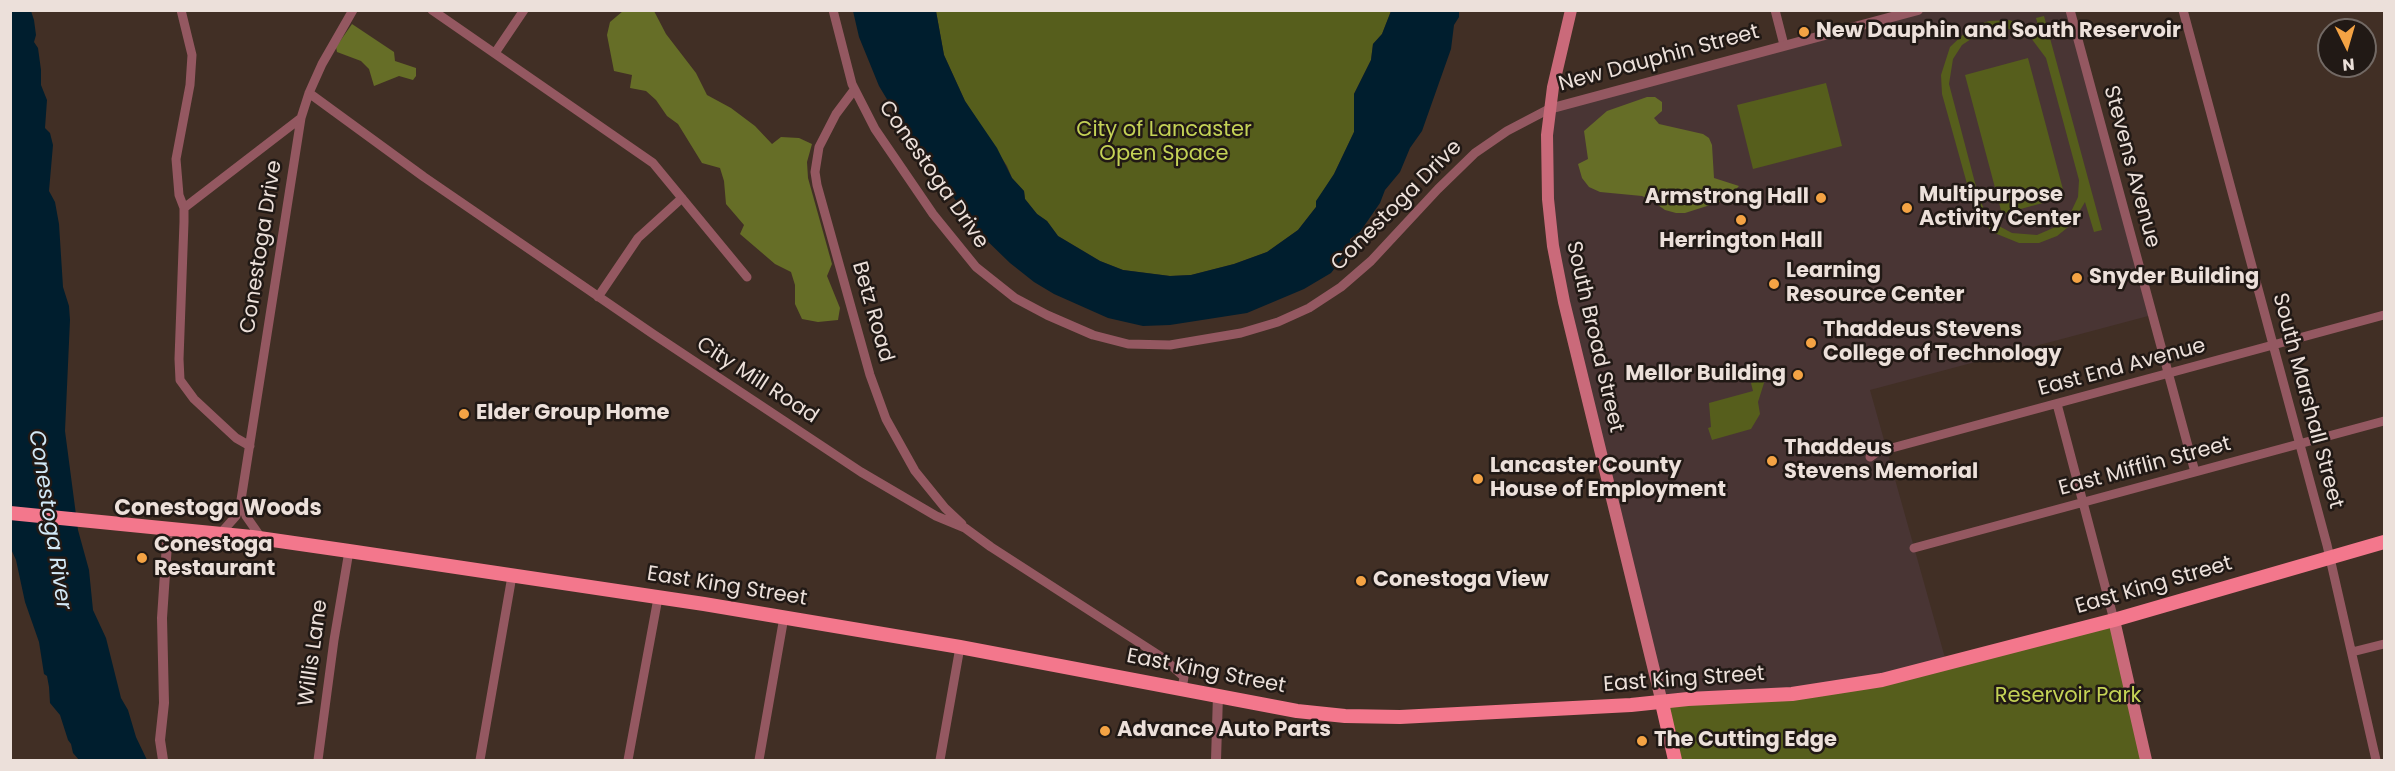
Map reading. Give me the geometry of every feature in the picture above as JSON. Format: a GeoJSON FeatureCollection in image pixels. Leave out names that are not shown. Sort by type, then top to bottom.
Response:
{"type":"FeatureCollection","features":[{"type":"Feature","properties":{"kind":"main road","name":"South Broad Street"},"geometry":{"type":"LineString","coordinates":[[1571,10],[1549,109],[1546,156],[1548,199],[1556,268],[1662,703]]}},
{"type":"Feature","properties":{"kind":"main road","name":"East King Street"},"geometry":{"type":"LineString","coordinates":[[10,513],[108,521],[262,539],[658,597],[960,647],[1310,713],[1378,716],[1436,716],[1662,703],[1688,699],[1811,692],[1882,680],[2114,620],[2385,542]]}},
{"type":"Feature","properties":{"kind":"main road"},"geometry":{"type":"LineString","coordinates":[[2114,620],[2146,760]]}},
{"type":"Feature","properties":{"kind":"main road"},"geometry":{"type":"LineString","coordinates":[[1662,703],[1675,760]]}},
{"type":"Feature","properties":{"kind":"street"},"geometry":{"type":"LineString","coordinates":[[181,10],[192,55],[190,85],[176,159],[179,195],[184,208],[180,380],[195,400],[236,438],[250,446]]}},
{"type":"Feature","properties":{"kind":"street","name":"Conestoga Drive"},"geometry":{"type":"LineString","coordinates":[[220,534],[236,516],[241,500],[301,118],[309,93],[331,47],[353,10]]}},
{"type":"Feature","properties":{"kind":"street"},"geometry":{"type":"LineString","coordinates":[[432,10],[653,163],[747,277]]}},
{"type":"Feature","properties":{"kind":"street"},"geometry":{"type":"LineString","coordinates":[[495,53],[524,10]]}},
{"type":"Feature","properties":{"kind":"street","name":"Conestoga Drive"},"geometry":{"type":"LineString","coordinates":[[833,10],[847,71],[854,90],[875,129],[933,213],[976,267],[997,286],[1026,304],[1076,329],[1110,340],[1145,346],[1170,345],[1241,333],[1271,324],[1309,308],[1371,261],[1475,153],[1508,131],[1549,109]]}},
{"type":"Feature","properties":{"kind":"street"},"geometry":{"type":"LineString","coordinates":[[1775,10],[1784,45]]}},
{"type":"Feature","properties":{"kind":"street","name":"New Dauphin Street"},"geometry":{"type":"LineString","coordinates":[[1549,109],[1897,13],[1918,10]]}},
{"type":"Feature","properties":{"kind":"street","name":"Stevens Avenue"},"geometry":{"type":"LineString","coordinates":[[2070,10],[2194,472]]}},
{"type":"Feature","properties":{"kind":"street","name":"South Marshall Street"},"geometry":{"type":"LineString","coordinates":[[2183,10],[2331,558],[2376,760]]}},
{"type":"Feature","properties":{"kind":"street","name":"Betz Road"},"geometry":{"type":"LineString","coordinates":[[854,90],[836,114],[819,147],[815,172],[817,185],[870,375],[886,420],[915,471],[945,508],[966,528]]}},
{"type":"Feature","properties":{"kind":"street","name":"City Mill Road"},"geometry":{"type":"LineString","coordinates":[[309,93],[423,177],[861,472],[936,516],[966,528],[991,547],[1163,658],[1184,677],[1182,689]]}},
{"type":"Feature","properties":{"kind":"street"},"geometry":{"type":"LineString","coordinates":[[184,208],[301,118]]}},
{"type":"Feature","properties":{"kind":"street"},"geometry":{"type":"LineString","coordinates":[[598,297],[638,238],[682,198]]}},
{"type":"Feature","properties":{"kind":"street","name":"East End Avenue"},"geometry":{"type":"LineString","coordinates":[[1870,457],[1877,452],[2385,315]]}},
{"type":"Feature","properties":{"kind":"street"},"geometry":{"type":"LineString","coordinates":[[2057,404],[2114,620]]}},
{"type":"Feature","properties":{"kind":"street","name":"East Mifflin Street"},"geometry":{"type":"LineString","coordinates":[[1914,548],[2385,421]]}},
{"type":"Feature","properties":{"kind":"street"},"geometry":{"type":"LineString","coordinates":[[241,500],[246,516],[262,539]]}},
{"type":"Feature","properties":{"kind":"street"},"geometry":{"type":"LineString","coordinates":[[163,760],[160,740],[164,703],[162,618],[168,529]]}},
{"type":"Feature","properties":{"kind":"street","name":"Willis Lane"},"geometry":{"type":"LineString","coordinates":[[318,760],[348,551]]}},
{"type":"Feature","properties":{"kind":"street"},"geometry":{"type":"LineString","coordinates":[[480,760],[512,576]]}},
{"type":"Feature","properties":{"kind":"street"},"geometry":{"type":"LineString","coordinates":[[628,760],[658,597]]}},
{"type":"Feature","properties":{"kind":"street"},"geometry":{"type":"LineString","coordinates":[[759,760],[784,618]]}},
{"type":"Feature","properties":{"kind":"street"},"geometry":{"type":"LineString","coordinates":[[2352,652],[2385,644]]}},
{"type":"Feature","properties":{"kind":"street"},"geometry":{"type":"LineString","coordinates":[[940,760],[960,647]]}},
{"type":"Feature","properties":{"kind":"street"},"geometry":{"type":"LineString","coordinates":[[1216,760],[1218,695]]}},
{"type":"Feature","properties":{"kind":"shaded area","name":"Thaddeus Stevens College of Technology"},"geometry":{"type":"Polygon","coordinates":[[[1918,11],[2070,11],[2152,315],[1870,390],[1947,665],[1915,673],[1662,703],[1556,268],[1549,109],[1918,11]]]}},
{"type":"Feature","properties":{"kind":"green space"},"geometry":{"type":"Polygon","coordinates":[[[623,11],[654,11],[666,34],[696,73],[707,95],[731,108],[755,126],[772,144],[781,137],[799,138],[812,144],[807,162],[808,178],[832,264],[827,276],[840,308],[838,320],[818,322],[802,319],[795,304],[795,285],[791,272],[775,264],[740,234],[744,225],[726,204],[724,181],[720,168],[702,163],[678,124],[667,116],[656,100],[646,91],[630,88],[632,75],[614,71],[607,35],[610,22],[623,11]]]}},
{"type":"Feature","properties":{"kind":"green space","name":"City of Lancaster Open Space"},"geometry":{"type":"Polygon","coordinates":[[[936,11],[1391,11],[1382,34],[1373,44],[1371,60],[1354,94],[1354,132],[1334,174],[1317,201],[1316,207],[1298,230],[1267,252],[1234,264],[1191,275],[1170,276],[1123,270],[1100,261],[1058,236],[1047,221],[1037,214],[1025,199],[1024,191],[1012,178],[1007,166],[965,101],[944,55],[936,11]]]}},
{"type":"Feature","properties":{"kind":"green space"},"geometry":{"type":"Polygon","coordinates":[[[2044,16],[2102,230],[2094,232],[2085,202],[2072,224],[2057,236],[2039,243],[2019,243],[1992,232],[1974,209],[1942,94],[1941,75],[1950,47],[1971,27],[1989,21],[2009,20],[2027,26],[2041,36],[2036,18],[2044,16]],[[1999,28],[1983,31],[1962,45],[1953,59],[1949,84],[1979,198],[1986,213],[1997,225],[2012,233],[2037,235],[2060,225],[2071,212],[2078,197],[2079,180],[2046,58],[2031,38],[2016,30],[1999,28]]]}},
{"type":"Feature","properties":{"kind":"green space"},"geometry":{"type":"Polygon","coordinates":[[[352,24],[394,52],[395,61],[416,68],[416,76],[413,80],[399,76],[374,86],[369,69],[361,61],[337,52],[336,47],[352,24]]]}},
{"type":"Feature","properties":{"kind":"green space"},"geometry":{"type":"Polygon","coordinates":[[[2028,58],[2065,197],[2002,214],[1965,75],[2028,58]]]}},
{"type":"Feature","properties":{"kind":"green space"},"geometry":{"type":"Polygon","coordinates":[[[1826,83],[1842,146],[1753,169],[1737,105],[1826,83]]]}},
{"type":"Feature","properties":{"kind":"green space"},"geometry":{"type":"Polygon","coordinates":[[[1647,97],[1655,97],[1662,102],[1662,111],[1654,118],[1659,124],[1703,134],[1709,138],[1712,145],[1714,178],[1739,186],[1726,200],[1685,213],[1676,213],[1665,210],[1642,196],[1600,192],[1589,187],[1582,178],[1578,164],[1588,159],[1584,131],[1607,111],[1647,97]]]}},
{"type":"Feature","properties":{"kind":"green space"},"geometry":{"type":"Polygon","coordinates":[[[1763,379],[1764,383],[1758,402],[1760,414],[1751,429],[1712,440],[1708,428],[1711,427],[1709,403],[1753,391],[1751,383],[1763,379]]]}},
{"type":"Feature","properties":{"kind":"green space","name":"Reservoir Park"},"geometry":{"type":"Polygon","coordinates":[[[2114,620],[2146,760],[1675,760],[1662,703],[1821,691],[2114,620]]]}},
{"type":"Feature","properties":{"kind":"water","name":"Conestoga River"},"geometry":{"type":"Polygon","coordinates":[[[10,11],[31,11],[34,20],[36,35],[34,42],[38,48],[41,85],[47,100],[45,128],[50,133],[53,145],[49,191],[55,202],[59,224],[63,287],[69,306],[65,431],[78,530],[89,570],[93,610],[106,638],[121,698],[128,710],[136,737],[147,760],[79,760],[73,753],[60,715],[50,703],[49,687],[47,676],[44,674],[39,642],[25,602],[16,560],[11,549],[10,11]]]}},
{"type":"Feature","properties":{"kind":"water"},"geometry":{"type":"Polygon","coordinates":[[[853,11],[936,11],[944,55],[965,101],[997,148],[1012,178],[1024,191],[1025,199],[1037,214],[1047,221],[1058,236],[1100,261],[1123,270],[1170,276],[1191,275],[1234,264],[1267,252],[1298,230],[1316,207],[1316,201],[1334,174],[1354,132],[1354,94],[1371,60],[1373,44],[1382,34],[1391,11],[1459,11],[1459,17],[1454,25],[1451,49],[1422,131],[1410,148],[1400,172],[1385,190],[1380,203],[1360,232],[1350,239],[1350,249],[1331,273],[1304,289],[1247,313],[1170,325],[1143,326],[1108,318],[1054,294],[1010,263],[978,232],[940,178],[938,170],[906,131],[879,86],[859,37],[853,11]]]}},
{"type":"Feature","properties":{"kind":"place","name":"New Dauphin and South Reservoir"},"geometry":{"type":"Point","coordinates":[1804,32]}},
{"type":"Feature","properties":{"kind":"place","name":"Armstrong Hall"},"geometry":{"type":"Point","coordinates":[1821,198]}},
{"type":"Feature","properties":{"kind":"place","name":"Multipurpose Activity Center"},"geometry":{"type":"Point","coordinates":[1907,208]}},
{"type":"Feature","properties":{"kind":"place","name":"Herrington Hall"},"geometry":{"type":"Point","coordinates":[1741,220]}},
{"type":"Feature","properties":{"kind":"place","name":"Snyder Building"},"geometry":{"type":"Point","coordinates":[2077,278]}},
{"type":"Feature","properties":{"kind":"place","name":"Learning Resource Center"},"geometry":{"type":"Point","coordinates":[1774,284]}},
{"type":"Feature","properties":{"kind":"place","name":"Thaddeus Stevens College of Technology"},"geometry":{"type":"Point","coordinates":[1811,343]}},
{"type":"Feature","properties":{"kind":"place","name":"Mellor Building"},"geometry":{"type":"Point","coordinates":[1798,375]}},
{"type":"Feature","properties":{"kind":"place","name":"Elder Group Home"},"geometry":{"type":"Point","coordinates":[464,414]}},
{"type":"Feature","properties":{"kind":"place","name":"Thaddeus Stevens Memorial"},"geometry":{"type":"Point","coordinates":[1772,461]}},
{"type":"Feature","properties":{"kind":"place","name":"Lancaster County House of Employment"},"geometry":{"type":"Point","coordinates":[1478,479]}},
{"type":"Feature","properties":{"kind":"place","name":"Conestoga Restaurant"},"geometry":{"type":"Point","coordinates":[142,558]}},
{"type":"Feature","properties":{"kind":"place","name":"Conestoga View"},"geometry":{"type":"Point","coordinates":[1361,581]}},
{"type":"Feature","properties":{"kind":"place","name":"Advance Auto Parts"},"geometry":{"type":"Point","coordinates":[1105,731]}},
{"type":"Feature","properties":{"kind":"place","name":"The Cutting Edge"},"geometry":{"type":"Point","coordinates":[1642,741]}},
{"type":"Feature","properties":{"kind":"district","name":"Conestoga Woods"},"geometry":{"type":"Point","coordinates":[218,509]}}]}
